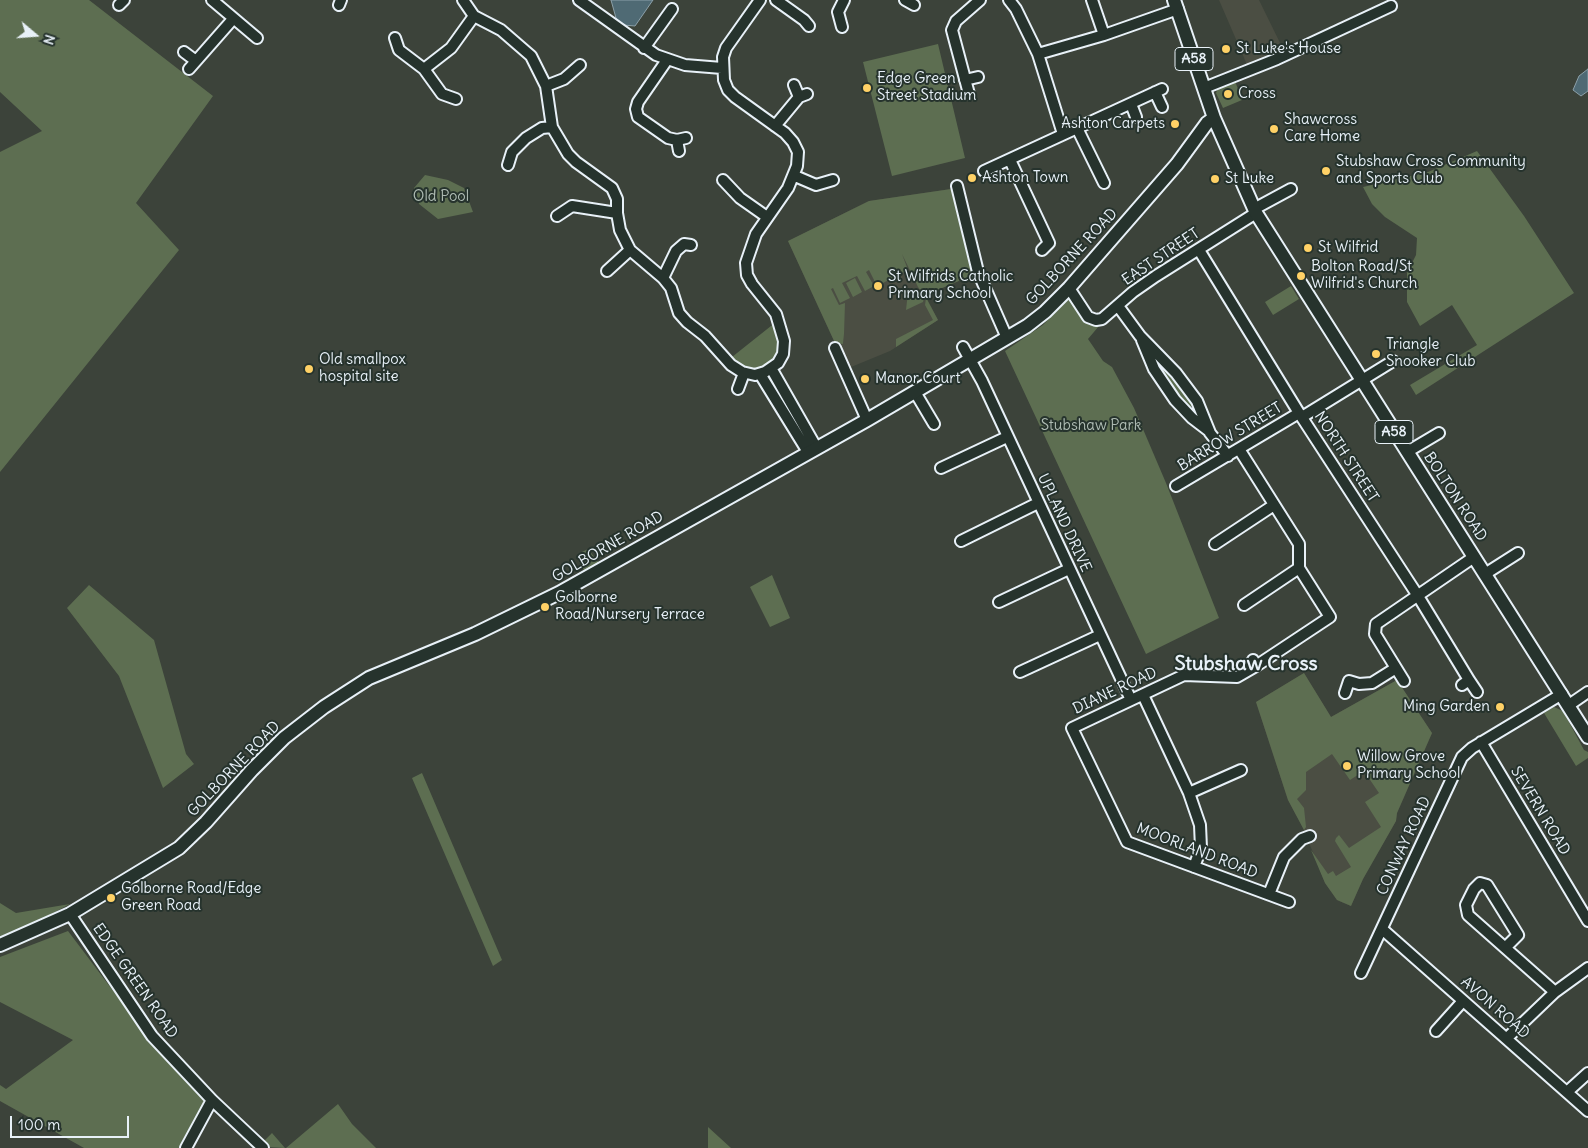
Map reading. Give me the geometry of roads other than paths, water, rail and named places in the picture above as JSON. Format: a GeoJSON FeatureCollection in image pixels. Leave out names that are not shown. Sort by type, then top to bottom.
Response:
{"type":"FeatureCollection","features":[{"type":"Feature","properties":{"kind":"main road","name":"BOLTON ROAD"},"geometry":{"type":"LineString","coordinates":[[1176,5],[1214,118],[1255,211],[1588,737]]}},
{"type":"Feature","properties":{"kind":"main road","name":"GOLBORNE ROAD"},"geometry":{"type":"LineString","coordinates":[[1200,132],[1206,93]]}},
{"type":"Feature","properties":{"kind":"main road","name":"GOLBORNE ROAD"},"geometry":{"type":"LineString","coordinates":[[0,945],[70,914],[179,848],[206,822],[252,770],[284,738],[346,692],[396,665],[474,634],[532,608],[812,449],[867,420],[1007,338],[1045,312],[1069,288],[1177,164],[1200,132],[1214,118]]}},
{"type":"Feature","properties":{"kind":"street"},"geometry":{"type":"LineString","coordinates":[[212,0],[257,38]]}},
{"type":"Feature","properties":{"kind":"street"},"geometry":{"type":"LineString","coordinates":[[463,0],[474,16],[501,30],[521,46],[539,69],[546,86],[552,127],[568,154],[612,188],[617,199],[620,230],[630,250],[663,278],[671,288],[678,312],[705,336],[731,365],[744,373],[760,374],[778,363],[783,354],[784,341],[776,314],[752,284],[747,274],[746,262],[756,234],[794,176],[798,152],[793,142],[775,126],[728,90],[724,80],[722,68],[726,48],[760,0]]}},
{"type":"Feature","properties":{"kind":"street"},"geometry":{"type":"LineString","coordinates":[[579,0],[644,48],[667,60],[685,65],[722,68]]}},
{"type":"Feature","properties":{"kind":"street"},"geometry":{"type":"LineString","coordinates":[[776,0],[802,14],[809,26]]}},
{"type":"Feature","properties":{"kind":"street"},"geometry":{"type":"LineString","coordinates":[[842,27],[838,12],[844,0]]}},
{"type":"Feature","properties":{"kind":"street"},"geometry":{"type":"LineString","coordinates":[[968,94],[952,30],[956,21],[980,0]]}},
{"type":"Feature","properties":{"kind":"street"},"geometry":{"type":"LineString","coordinates":[[1009,0],[1016,9],[1038,54],[1063,134]]}},
{"type":"Feature","properties":{"kind":"street"},"geometry":{"type":"LineString","coordinates":[[1092,0],[1104,35]]}},
{"type":"Feature","properties":{"kind":"street"},"geometry":{"type":"LineString","coordinates":[[1038,54],[1104,35],[1176,5]]}},
{"type":"Feature","properties":{"kind":"street"},"geometry":{"type":"LineString","coordinates":[[1206,93],[1391,6]]}},
{"type":"Feature","properties":{"kind":"street"},"geometry":{"type":"LineString","coordinates":[[644,48],[660,19],[672,9]]}},
{"type":"Feature","properties":{"kind":"street"},"geometry":{"type":"LineString","coordinates":[[424,69],[451,48],[474,16]]}},
{"type":"Feature","properties":{"kind":"street"},"geometry":{"type":"LineString","coordinates":[[184,52],[193,65],[233,19]]}},
{"type":"Feature","properties":{"kind":"street"},"geometry":{"type":"LineString","coordinates":[[395,38],[399,50],[424,69],[442,94],[456,99]]}},
{"type":"Feature","properties":{"kind":"street"},"geometry":{"type":"LineString","coordinates":[[667,60],[638,102],[636,109],[638,117],[668,138],[681,139],[679,151]]}},
{"type":"Feature","properties":{"kind":"street"},"geometry":{"type":"LineString","coordinates":[[546,86],[564,79],[580,64]]}},
{"type":"Feature","properties":{"kind":"street"},"geometry":{"type":"LineString","coordinates":[[965,80],[978,77]]}},
{"type":"Feature","properties":{"kind":"street"},"geometry":{"type":"LineString","coordinates":[[775,126],[803,96],[794,85]]}},
{"type":"Feature","properties":{"kind":"street"},"geometry":{"type":"LineString","coordinates":[[984,171],[1158,91],[1162,107]]}},
{"type":"Feature","properties":{"kind":"street"},"geometry":{"type":"LineString","coordinates":[[1131,104],[1136,117]]}},
{"type":"Feature","properties":{"kind":"street"},"geometry":{"type":"LineString","coordinates":[[508,165],[512,152],[526,138],[542,128],[552,127]]}},
{"type":"Feature","properties":{"kind":"street"},"geometry":{"type":"LineString","coordinates":[[1078,128],[1104,183]]}},
{"type":"Feature","properties":{"kind":"street"},"geometry":{"type":"LineString","coordinates":[[1010,160],[1049,243]]}},
{"type":"Feature","properties":{"kind":"street"},"geometry":{"type":"LineString","coordinates":[[794,176],[816,189],[833,180]]}},
{"type":"Feature","properties":{"kind":"street"},"geometry":{"type":"LineString","coordinates":[[723,180],[736,184],[740,198],[767,217]]}},
{"type":"Feature","properties":{"kind":"street"},"geometry":{"type":"LineString","coordinates":[[957,186],[978,272],[1007,338]]}},
{"type":"Feature","properties":{"kind":"street","name":"EAST STREET"},"geometry":{"type":"LineString","coordinates":[[1069,288],[1092,319],[1102,319],[1133,292],[1291,189]]}},
{"type":"Feature","properties":{"kind":"street"},"geometry":{"type":"LineString","coordinates":[[557,216],[572,206],[617,213]]}},
{"type":"Feature","properties":{"kind":"street"},"geometry":{"type":"LineString","coordinates":[[663,278],[676,250],[685,242]]}},
{"type":"Feature","properties":{"kind":"street"},"geometry":{"type":"LineString","coordinates":[[607,271],[630,250]]}},
{"type":"Feature","properties":{"kind":"street","name":"NORTH STREET"},"geometry":{"type":"LineString","coordinates":[[1199,250],[1301,415],[1418,596],[1466,682],[1477,692]]}},
{"type":"Feature","properties":{"kind":"street"},"geometry":{"type":"LineString","coordinates":[[1118,306],[1140,336],[1160,356],[1198,405],[1210,433]]}},
{"type":"Feature","properties":{"kind":"street"},"geometry":{"type":"LineString","coordinates":[[1140,336],[1151,362],[1175,400],[1187,414],[1210,433],[1228,456]]}},
{"type":"Feature","properties":{"kind":"street","name":"UPLAND DRIVE"},"geometry":{"type":"LineString","coordinates":[[962,347],[982,381],[1130,700]]}},
{"type":"Feature","properties":{"kind":"street"},"geometry":{"type":"LineString","coordinates":[[835,348],[867,420]]}},
{"type":"Feature","properties":{"kind":"street"},"geometry":{"type":"LineString","coordinates":[[1151,362],[1160,356]]}},
{"type":"Feature","properties":{"kind":"street","name":"BARROW STREET"},"geometry":{"type":"LineString","coordinates":[[1176,486],[1362,381],[1393,361]]}},
{"type":"Feature","properties":{"kind":"street"},"geometry":{"type":"LineString","coordinates":[[771,368],[812,449]]}},
{"type":"Feature","properties":{"kind":"street"},"geometry":{"type":"LineString","coordinates":[[737,391],[744,373]]}},
{"type":"Feature","properties":{"kind":"street"},"geometry":{"type":"LineString","coordinates":[[760,374],[812,449]]}},
{"type":"Feature","properties":{"kind":"street"},"geometry":{"type":"LineString","coordinates":[[915,392],[934,424]]}},
{"type":"Feature","properties":{"kind":"street"},"geometry":{"type":"LineString","coordinates":[[1187,414],[1198,405]]}},
{"type":"Feature","properties":{"kind":"street"},"geometry":{"type":"LineString","coordinates":[[1407,452],[1439,433]]}},
{"type":"Feature","properties":{"kind":"street"},"geometry":{"type":"LineString","coordinates":[[942,468],[1007,437]]}},
{"type":"Feature","properties":{"kind":"street"},"geometry":{"type":"LineString","coordinates":[[1239,450],[1299,544],[1299,568],[1244,604]]}},
{"type":"Feature","properties":{"kind":"street"},"geometry":{"type":"LineString","coordinates":[[961,541],[1038,503]]}},
{"type":"Feature","properties":{"kind":"street"},"geometry":{"type":"LineString","coordinates":[[1215,544],[1274,505]]}},
{"type":"Feature","properties":{"kind":"street"},"geometry":{"type":"LineString","coordinates":[[1485,574],[1518,553]]}},
{"type":"Feature","properties":{"kind":"street"},"geometry":{"type":"LineString","coordinates":[[1404,681],[1375,634],[1376,624],[1474,557]]}},
{"type":"Feature","properties":{"kind":"street","name":"DIANE ROAD"},"geometry":{"type":"LineString","coordinates":[[1072,728],[1184,675],[1236,676],[1330,617],[1299,568]]}},
{"type":"Feature","properties":{"kind":"street"},"geometry":{"type":"LineString","coordinates":[[999,602],[1069,569]]}},
{"type":"Feature","properties":{"kind":"street"},"geometry":{"type":"LineString","coordinates":[[1020,672],[1100,635]]}},
{"type":"Feature","properties":{"kind":"street"},"geometry":{"type":"LineString","coordinates":[[1345,693],[1345,679],[1359,684],[1372,683],[1396,668]]}},
{"type":"Feature","properties":{"kind":"street"},"geometry":{"type":"LineString","coordinates":[[1569,705],[1588,692]]}},
{"type":"Feature","properties":{"kind":"street","name":"CONWAY ROAD"},"geometry":{"type":"LineString","coordinates":[[1362,973],[1462,757],[1467,751],[1481,742],[1562,694]]}},
{"type":"Feature","properties":{"kind":"street"},"geometry":{"type":"LineString","coordinates":[[1143,695],[1189,793],[1200,825],[1202,842],[1194,867]]}},
{"type":"Feature","properties":{"kind":"street","name":"MOORLAND ROAD"},"geometry":{"type":"LineString","coordinates":[[1072,728],[1127,842],[1289,902]]}},
{"type":"Feature","properties":{"kind":"street","name":"SEVERN ROAD"},"geometry":{"type":"LineString","coordinates":[[1481,742],[1588,921]]}},
{"type":"Feature","properties":{"kind":"street"},"geometry":{"type":"LineString","coordinates":[[1189,793],[1241,770]]}},
{"type":"Feature","properties":{"kind":"street"},"geometry":{"type":"LineString","coordinates":[[1269,894],[1284,856],[1302,840],[1310,836]]}},
{"type":"Feature","properties":{"kind":"street"},"geometry":{"type":"LineString","coordinates":[[1506,947],[1518,935],[1487,885],[1480,884],[1474,889],[1466,905],[1466,911],[1555,992]]}},
{"type":"Feature","properties":{"kind":"street","name":"EDGE GREEN ROAD"},"geometry":{"type":"LineString","coordinates":[[70,914],[152,1036],[212,1100],[263,1148]]}},
{"type":"Feature","properties":{"kind":"street","name":"AVON ROAD"},"geometry":{"type":"LineString","coordinates":[[1382,929],[1588,1111]]}},
{"type":"Feature","properties":{"kind":"street"},"geometry":{"type":"LineString","coordinates":[[1507,1038],[1555,992],[1588,968]]}},
{"type":"Feature","properties":{"kind":"street"},"geometry":{"type":"LineString","coordinates":[[1436,1031],[1463,1001]]}},
{"type":"Feature","properties":{"kind":"street"},"geometry":{"type":"LineString","coordinates":[[1567,1092],[1588,1073]]}},
{"type":"Feature","properties":{"kind":"street"},"geometry":{"type":"LineString","coordinates":[[186,1148],[212,1100]]}},
{"type":"Feature","properties":{"kind":"water"},"geometry":{"type":"Polygon","coordinates":[[[611,0],[653,0],[635,26],[623,25],[616,18],[611,0]]]}},
{"type":"Feature","properties":{"kind":"water"},"geometry":{"type":"Polygon","coordinates":[[[1588,69],[1588,91],[1581,96],[1573,90],[1579,76],[1588,69]]]}},
{"type":"Feature","properties":{"kind":"place","name":"St Luke's House"},"geometry":{"type":"Point","coordinates":[1226,49]}},
{"type":"Feature","properties":{"kind":"place","name":"Edge Green Street Stadium"},"geometry":{"type":"Point","coordinates":[867,88]}},
{"type":"Feature","properties":{"kind":"place","name":"Cross"},"geometry":{"type":"Point","coordinates":[1228,94]}},
{"type":"Feature","properties":{"kind":"place","name":"Ashton Carpets"},"geometry":{"type":"Point","coordinates":[1175,124]}},
{"type":"Feature","properties":{"kind":"place","name":"Shawcross Care Home"},"geometry":{"type":"Point","coordinates":[1274,129]}},
{"type":"Feature","properties":{"kind":"place","name":"Stubshaw Cross Community and Sports Club"},"geometry":{"type":"Point","coordinates":[1326,171]}},
{"type":"Feature","properties":{"kind":"place","name":"Ashton Town"},"geometry":{"type":"Point","coordinates":[972,178]}},
{"type":"Feature","properties":{"kind":"place","name":"St Luke"},"geometry":{"type":"Point","coordinates":[1215,179]}},
{"type":"Feature","properties":{"kind":"place","name":"St Wilfrid"},"geometry":{"type":"Point","coordinates":[1308,248]}},
{"type":"Feature","properties":{"kind":"place","name":"Bolton Road/St Wilfrid's Church"},"geometry":{"type":"Point","coordinates":[1301,276]}},
{"type":"Feature","properties":{"kind":"place","name":"St Wilfrids Catholic Primary School"},"geometry":{"type":"Point","coordinates":[878,286]}},
{"type":"Feature","properties":{"kind":"place","name":"Triangle Snooker Club"},"geometry":{"type":"Point","coordinates":[1376,354]}},
{"type":"Feature","properties":{"kind":"place","name":"Old smallpox hospital site"},"geometry":{"type":"Point","coordinates":[309,369]}},
{"type":"Feature","properties":{"kind":"place","name":"Manor Court"},"geometry":{"type":"Point","coordinates":[865,379]}},
{"type":"Feature","properties":{"kind":"place","name":"Golborne Road/Nursery Terrace"},"geometry":{"type":"Point","coordinates":[545,607]}},
{"type":"Feature","properties":{"kind":"place","name":"Ming Garden"},"geometry":{"type":"Point","coordinates":[1500,707]}},
{"type":"Feature","properties":{"kind":"place","name":"Willow Grove Primary School"},"geometry":{"type":"Point","coordinates":[1347,766]}},
{"type":"Feature","properties":{"kind":"place","name":"Golborne Road/Edge Green Road"},"geometry":{"type":"Point","coordinates":[111,898]}},
{"type":"Feature","properties":{"kind":"district","name":"Stubshaw Cross"},"geometry":{"type":"Point","coordinates":[1246,664]}},
{"type":"Feature","properties":{"kind":"park label","name":"Old Pool"},"geometry":{"type":"Point","coordinates":[441,197]}},
{"type":"Feature","properties":{"kind":"park label","name":"Stubshaw Park"},"geometry":{"type":"Point","coordinates":[1091,426]}}]}
